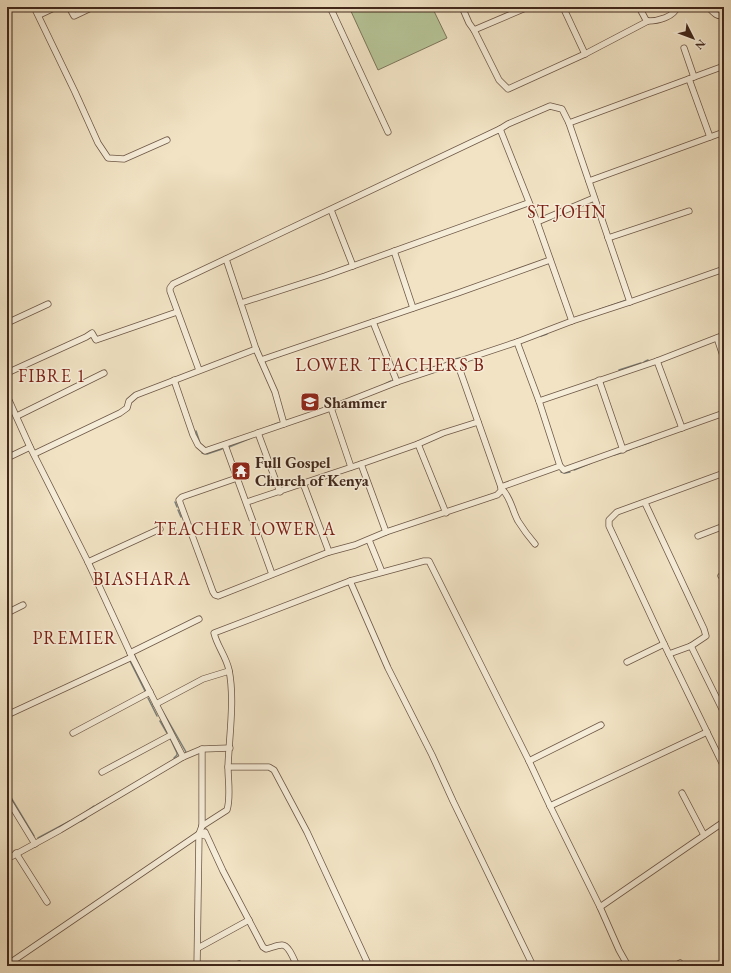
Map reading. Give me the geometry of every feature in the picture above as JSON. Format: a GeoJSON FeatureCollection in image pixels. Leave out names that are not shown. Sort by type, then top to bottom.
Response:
{"type":"FeatureCollection","features":[{"type":"Feature","properties":{"kind":"street"},"geometry":{"type":"LineString","coordinates":[[34,7],[98,143],[108,158],[124,159],[166,140]]}},
{"type":"Feature","properties":{"kind":"street"},"geometry":{"type":"LineString","coordinates":[[39,15],[56,7]]}},
{"type":"Feature","properties":{"kind":"street"},"geometry":{"type":"LineString","coordinates":[[69,7],[74,16],[93,7]]}},
{"type":"Feature","properties":{"kind":"street"},"geometry":{"type":"LineString","coordinates":[[330,7],[388,132]]}},
{"type":"Feature","properties":{"kind":"street"},"geometry":{"type":"LineString","coordinates":[[462,7],[499,80],[508,89],[585,54],[648,21],[670,16],[675,12],[677,7]]}},
{"type":"Feature","properties":{"kind":"street"},"geometry":{"type":"LineString","coordinates":[[474,30],[528,7]]}},
{"type":"Feature","properties":{"kind":"street"},"geometry":{"type":"LineString","coordinates":[[563,7],[585,54]]}},
{"type":"Feature","properties":{"kind":"street"},"geometry":{"type":"LineString","coordinates":[[639,7],[648,21]]}},
{"type":"Feature","properties":{"kind":"street"},"geometry":{"type":"LineString","coordinates":[[708,7],[716,15],[724,15]]}},
{"type":"Feature","properties":{"kind":"street"},"geometry":{"type":"LineString","coordinates":[[684,48],[710,138]]}},
{"type":"Feature","properties":{"kind":"street"},"geometry":{"type":"LineString","coordinates":[[569,123],[724,66]]}},
{"type":"Feature","properties":{"kind":"street"},"geometry":{"type":"LineString","coordinates":[[199,370],[177,312],[170,288],[171,286],[184,278],[331,210],[508,124],[550,106],[562,109],[569,123],[630,302]]}},
{"type":"Feature","properties":{"kind":"street"},"geometry":{"type":"LineString","coordinates":[[500,129],[528,203],[537,222],[572,321]]}},
{"type":"Feature","properties":{"kind":"street"},"geometry":{"type":"LineString","coordinates":[[589,182],[724,132]]}},
{"type":"Feature","properties":{"kind":"street"},"geometry":{"type":"LineString","coordinates":[[537,222],[594,198]]}},
{"type":"Feature","properties":{"kind":"street"},"geometry":{"type":"LineString","coordinates":[[242,303],[353,266],[528,203]]}},
{"type":"Feature","properties":{"kind":"street"},"geometry":{"type":"LineString","coordinates":[[331,210],[353,266]]}},
{"type":"Feature","properties":{"kind":"street"},"geometry":{"type":"LineString","coordinates":[[608,238],[689,211]]}},
{"type":"Feature","properties":{"kind":"street"},"geometry":{"type":"LineString","coordinates":[[394,251],[413,308]]}},
{"type":"Feature","properties":{"kind":"street"},"geometry":{"type":"LineString","coordinates":[[226,259],[242,303],[256,349],[275,392],[284,424]]}},
{"type":"Feature","properties":{"kind":"street"},"geometry":{"type":"LineString","coordinates":[[261,360],[550,260]]}},
{"type":"Feature","properties":{"kind":"street"},"geometry":{"type":"LineString","coordinates":[[174,380],[198,445],[205,451],[331,408],[397,382],[517,342],[572,321],[724,269]]}},
{"type":"Feature","properties":{"kind":"street"},"geometry":{"type":"LineString","coordinates":[[7,323],[48,304]]}},
{"type":"Feature","properties":{"kind":"street"},"geometry":{"type":"LineString","coordinates":[[7,373],[86,337],[92,332],[96,340],[177,312]]}},
{"type":"Feature","properties":{"kind":"street"},"geometry":{"type":"LineString","coordinates":[[373,322],[397,382]]}},
{"type":"Feature","properties":{"kind":"street"},"geometry":{"type":"LineString","coordinates":[[539,400],[657,361],[724,335]]}},
{"type":"Feature","properties":{"kind":"street"},"geometry":{"type":"LineString","coordinates":[[717,338],[724,359]]}},
{"type":"Feature","properties":{"kind":"street"},"geometry":{"type":"LineString","coordinates":[[517,342],[539,400],[560,466],[564,470],[724,414]]}},
{"type":"Feature","properties":{"kind":"street"},"geometry":{"type":"LineString","coordinates":[[34,454],[120,413],[127,408],[129,401],[136,395],[256,349]]}},
{"type":"Feature","properties":{"kind":"street"},"geometry":{"type":"LineString","coordinates":[[657,361],[682,428]]}},
{"type":"Feature","properties":{"kind":"street"},"geometry":{"type":"LineString","coordinates":[[457,362],[502,488],[512,504],[517,520],[535,544]]}},
{"type":"Feature","properties":{"kind":"street"},"geometry":{"type":"LineString","coordinates":[[17,416],[104,373]]}},
{"type":"Feature","properties":{"kind":"street"},"geometry":{"type":"LineString","coordinates":[[599,380],[623,450]]}},
{"type":"Feature","properties":{"kind":"street"},"geometry":{"type":"LineString","coordinates":[[7,396],[9,404],[17,416],[30,446],[88,562],[131,655],[183,757]]}},
{"type":"Feature","properties":{"kind":"street"},"geometry":{"type":"LineString","coordinates":[[331,408],[351,467]]}},
{"type":"Feature","properties":{"kind":"street"},"geometry":{"type":"LineString","coordinates":[[247,502],[361,464],[418,444],[443,433],[478,422]]}},
{"type":"Feature","properties":{"kind":"street"},"geometry":{"type":"LineString","coordinates":[[258,433],[280,492]]}},
{"type":"Feature","properties":{"kind":"street"},"geometry":{"type":"LineString","coordinates":[[418,444],[446,513]]}},
{"type":"Feature","properties":{"kind":"street"},"geometry":{"type":"LineString","coordinates":[[225,445],[272,574]]}},
{"type":"Feature","properties":{"kind":"street"},"geometry":{"type":"LineString","coordinates":[[7,458],[30,446]]}},
{"type":"Feature","properties":{"kind":"street"},"geometry":{"type":"LineString","coordinates":[[361,464],[386,532]]}},
{"type":"Feature","properties":{"kind":"street"},"geometry":{"type":"LineString","coordinates":[[237,478],[182,497],[179,500],[215,595],[218,596],[330,552],[369,540],[386,532],[497,495],[502,488],[560,466]]}},
{"type":"Feature","properties":{"kind":"street"},"geometry":{"type":"LineString","coordinates":[[724,473],[617,512],[609,520],[609,526],[724,767]]}},
{"type":"Feature","properties":{"kind":"street"},"geometry":{"type":"LineString","coordinates":[[303,483],[330,552]]}},
{"type":"Feature","properties":{"kind":"street"},"geometry":{"type":"LineString","coordinates":[[645,503],[706,636],[691,646],[669,654]]}},
{"type":"Feature","properties":{"kind":"street"},"geometry":{"type":"LineString","coordinates":[[698,536],[724,526]]}},
{"type":"Feature","properties":{"kind":"street"},"geometry":{"type":"LineString","coordinates":[[88,562],[160,529]]}},
{"type":"Feature","properties":{"kind":"street"},"geometry":{"type":"LineString","coordinates":[[369,540],[382,572]]}},
{"type":"Feature","properties":{"kind":"street"},"geometry":{"type":"LineString","coordinates":[[197,966],[199,834],[203,826],[227,810],[228,804],[231,692],[227,661],[214,633],[350,581],[424,561],[429,561],[530,761],[550,806],[628,966]]}},
{"type":"Feature","properties":{"kind":"street"},"geometry":{"type":"LineString","coordinates":[[350,581],[388,668],[432,755],[452,801],[533,966]]}},
{"type":"Feature","properties":{"kind":"street"},"geometry":{"type":"LineString","coordinates":[[7,613],[23,605]]}},
{"type":"Feature","properties":{"kind":"street"},"geometry":{"type":"LineString","coordinates":[[7,715],[131,655],[199,619]]}},
{"type":"Feature","properties":{"kind":"street"},"geometry":{"type":"LineString","coordinates":[[627,662],[664,644]]}},
{"type":"Feature","properties":{"kind":"street"},"geometry":{"type":"LineString","coordinates":[[691,646],[724,713]]}},
{"type":"Feature","properties":{"kind":"street"},"geometry":{"type":"LineString","coordinates":[[156,704],[203,679],[229,671]]}},
{"type":"Feature","properties":{"kind":"street"},"geometry":{"type":"LineString","coordinates":[[73,733],[150,692]]}},
{"type":"Feature","properties":{"kind":"street"},"geometry":{"type":"LineString","coordinates":[[530,761],[601,725]]}},
{"type":"Feature","properties":{"kind":"street"},"geometry":{"type":"LineString","coordinates":[[550,806],[707,732]]}},
{"type":"Feature","properties":{"kind":"street"},"geometry":{"type":"LineString","coordinates":[[102,772],[171,735]]}},
{"type":"Feature","properties":{"kind":"street"},"geometry":{"type":"LineString","coordinates":[[7,859],[183,757],[202,749],[230,748]]}},
{"type":"Feature","properties":{"kind":"street"},"geometry":{"type":"LineString","coordinates":[[202,749],[203,826],[206,836],[262,947],[266,949],[282,945],[285,946],[297,966]]}},
{"type":"Feature","properties":{"kind":"street"},"geometry":{"type":"LineString","coordinates":[[228,767],[269,767],[274,770],[307,832],[369,966]]}},
{"type":"Feature","properties":{"kind":"street"},"geometry":{"type":"LineString","coordinates":[[682,793],[704,835]]}},
{"type":"Feature","properties":{"kind":"street"},"geometry":{"type":"LineString","coordinates":[[8,800],[34,844]]}},
{"type":"Feature","properties":{"kind":"street"},"geometry":{"type":"LineString","coordinates":[[600,907],[723,821],[724,829]]}},
{"type":"Feature","properties":{"kind":"street"},"geometry":{"type":"LineString","coordinates":[[199,834],[206,836]]}},
{"type":"Feature","properties":{"kind":"street"},"geometry":{"type":"LineString","coordinates":[[7,965],[199,834]]}},
{"type":"Feature","properties":{"kind":"street"},"geometry":{"type":"LineString","coordinates":[[16,853],[47,902]]}},
{"type":"Feature","properties":{"kind":"street"},"geometry":{"type":"LineString","coordinates":[[198,948],[249,920]]}},
{"type":"Feature","properties":{"kind":"green space"},"geometry":{"type":"Polygon","coordinates":[[[349,7],[432,7],[447,38],[378,70],[349,7]]]}},
{"type":"Feature","properties":{"kind":"waterway"},"geometry":{"type":"LineString","coordinates":[[598,310],[627,300]]}},
{"type":"Feature","properties":{"kind":"waterway"},"geometry":{"type":"LineString","coordinates":[[541,336],[547,334]]}},
{"type":"Feature","properties":{"kind":"waterway"},"geometry":{"type":"LineString","coordinates":[[455,359],[460,358]]}},
{"type":"Feature","properties":{"kind":"waterway"},"geometry":{"type":"LineString","coordinates":[[447,362],[453,360]]}},
{"type":"Feature","properties":{"kind":"waterway"},"geometry":{"type":"LineString","coordinates":[[644,362],[648,360]]}},
{"type":"Feature","properties":{"kind":"waterway"},"geometry":{"type":"LineString","coordinates":[[619,370],[641,363]]}},
{"type":"Feature","properties":{"kind":"waterway"},"geometry":{"type":"LineString","coordinates":[[445,369],[457,365]]}},
{"type":"Feature","properties":{"kind":"waterway"},"geometry":{"type":"LineString","coordinates":[[430,368],[434,367]]}},
{"type":"Feature","properties":{"kind":"waterway"},"geometry":{"type":"LineString","coordinates":[[424,370],[429,369]]}},
{"type":"Feature","properties":{"kind":"waterway"},"geometry":{"type":"LineString","coordinates":[[385,384],[391,381]]}},
{"type":"Feature","properties":{"kind":"waterway"},"geometry":{"type":"LineString","coordinates":[[268,427],[278,423]]}},
{"type":"Feature","properties":{"kind":"waterway"},"geometry":{"type":"LineString","coordinates":[[196,431],[200,443]]}},
{"type":"Feature","properties":{"kind":"waterway"},"geometry":{"type":"LineString","coordinates":[[229,449],[229,447],[251,438]]}},
{"type":"Feature","properties":{"kind":"waterway"},"geometry":{"type":"LineString","coordinates":[[636,447],[651,442]]}},
{"type":"Feature","properties":{"kind":"waterway"},"geometry":{"type":"LineString","coordinates":[[202,453],[207,454],[222,449]]}},
{"type":"Feature","properties":{"kind":"waterway"},"geometry":{"type":"LineString","coordinates":[[626,451],[631,449]]}},
{"type":"Feature","properties":{"kind":"waterway"},"geometry":{"type":"LineString","coordinates":[[614,455],[624,452]]}},
{"type":"Feature","properties":{"kind":"waterway"},"geometry":{"type":"LineString","coordinates":[[574,470],[591,463]]}},
{"type":"Feature","properties":{"kind":"waterway"},"geometry":{"type":"LineString","coordinates":[[561,472],[570,472]]}},
{"type":"Feature","properties":{"kind":"waterway"},"geometry":{"type":"LineString","coordinates":[[175,502],[177,507]]}},
{"type":"Feature","properties":{"kind":"waterway"},"geometry":{"type":"LineString","coordinates":[[178,510],[181,517]]}},
{"type":"Feature","properties":{"kind":"waterway"},"geometry":{"type":"LineString","coordinates":[[134,654],[142,671]]}},
{"type":"Feature","properties":{"kind":"waterway"},"geometry":{"type":"LineString","coordinates":[[130,661],[145,691]]}},
{"type":"Feature","properties":{"kind":"waterway"},"geometry":{"type":"LineString","coordinates":[[148,698],[157,716]]}},
{"type":"Feature","properties":{"kind":"waterway"},"geometry":{"type":"LineString","coordinates":[[162,710],[186,752]]}},
{"type":"Feature","properties":{"kind":"waterway"},"geometry":{"type":"LineString","coordinates":[[160,721],[167,733]]}},
{"type":"Feature","properties":{"kind":"waterway"},"geometry":{"type":"LineString","coordinates":[[170,738],[177,753],[174,758]]}},
{"type":"Feature","properties":{"kind":"waterway"},"geometry":{"type":"LineString","coordinates":[[7,791],[34,836]]}},
{"type":"Feature","properties":{"kind":"waterway"},"geometry":{"type":"LineString","coordinates":[[97,805],[113,796]]}},
{"type":"Feature","properties":{"kind":"waterway"},"geometry":{"type":"LineString","coordinates":[[7,804],[10,808]]}},
{"type":"Feature","properties":{"kind":"waterway"},"geometry":{"type":"LineString","coordinates":[[84,813],[94,806]]}},
{"type":"Feature","properties":{"kind":"waterway"},"geometry":{"type":"LineString","coordinates":[[81,821],[86,818]]}},
{"type":"Feature","properties":{"kind":"waterway"},"geometry":{"type":"LineString","coordinates":[[38,838],[70,821]]}},
{"type":"Feature","properties":{"kind":"place","name":"Shammer"},"geometry":{"type":"Point","coordinates":[310,402]}},
{"type":"Feature","properties":{"kind":"place","name":"Full Gospel Church of Kenya"},"geometry":{"type":"Point","coordinates":[241,471]}},
{"type":"Feature","properties":{"kind":"district","name":"ST JOHN"},"geometry":{"type":"Point","coordinates":[567,211]}},
{"type":"Feature","properties":{"kind":"district","name":"LOWER TEACHERS B"},"geometry":{"type":"Point","coordinates":[390,364]}},
{"type":"Feature","properties":{"kind":"district","name":"FIBRE 1"},"geometry":{"type":"Point","coordinates":[52,375]}},
{"type":"Feature","properties":{"kind":"district","name":"TEACHER LOWER A"},"geometry":{"type":"Point","coordinates":[245,528]}},
{"type":"Feature","properties":{"kind":"district","name":"BIASHARA"},"geometry":{"type":"Point","coordinates":[142,578]}},
{"type":"Feature","properties":{"kind":"district","name":"PREMIER"},"geometry":{"type":"Point","coordinates":[75,637]}}]}
